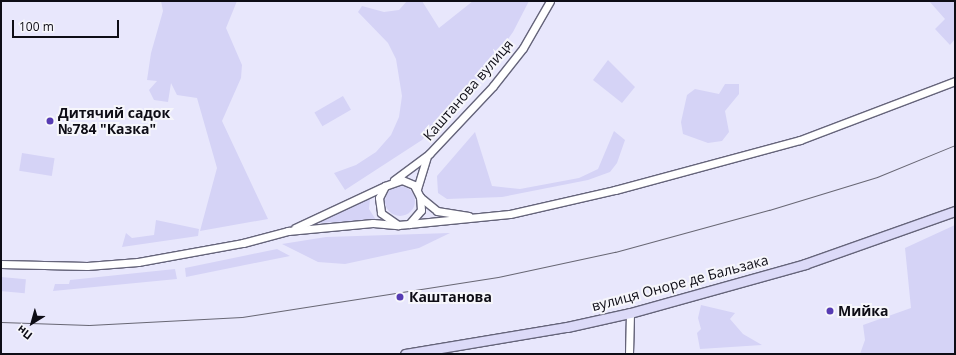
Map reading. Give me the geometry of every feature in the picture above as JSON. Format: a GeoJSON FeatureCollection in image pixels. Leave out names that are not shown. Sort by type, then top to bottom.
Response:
{"type":"FeatureCollection","features":[{"type":"Feature","properties":{"kind":"main road","name":"вулиця Оноре де Бальзака"},"geometry":{"type":"LineString","coordinates":[[405,354],[566,328],[630,313],[805,264],[955,211]]}},
{"type":"Feature","properties":{"kind":"street","name":"Каштанова вулиця"},"geometry":{"type":"LineString","coordinates":[[393,181],[429,154],[508,69],[550,1]]}},
{"type":"Feature","properties":{"kind":"street"},"geometry":{"type":"LineString","coordinates":[[1,264],[87,266],[138,262],[243,243],[288,231],[373,223],[398,225],[484,217],[575,201],[800,140],[955,81]]}},
{"type":"Feature","properties":{"kind":"street","name":"Каштанова вулиця"},"geometry":{"type":"LineString","coordinates":[[417,189],[429,154]]}},
{"type":"Feature","properties":{"kind":"street"},"geometry":{"type":"LineString","coordinates":[[288,231],[393,181],[406,181],[417,189],[420,197],[422,210],[409,224]]}},
{"type":"Feature","properties":{"kind":"street"},"geometry":{"type":"LineString","coordinates":[[385,186],[378,208],[387,219],[398,225]]}},
{"type":"Feature","properties":{"kind":"street"},"geometry":{"type":"LineString","coordinates":[[420,197],[444,214],[484,217]]}},
{"type":"Feature","properties":{"kind":"street"},"geometry":{"type":"LineString","coordinates":[[629,354],[630,313]]}},
{"type":"Feature","properties":{"kind":"shaded area"},"geometry":{"type":"Polygon","coordinates":[[[161,1],[237,1],[226,28],[242,65],[241,78],[222,121],[268,219],[200,231],[217,168],[197,98],[177,95],[171,83],[168,102],[154,100],[149,90],[157,81],[147,80],[151,53],[163,11],[161,1]]]}},
{"type":"Feature","properties":{"kind":"shaded area"},"geometry":{"type":"Polygon","coordinates":[[[407,1],[422,1],[439,28],[473,1],[529,1],[513,32],[485,71],[422,140],[345,190],[334,173],[356,165],[376,152],[391,135],[399,117],[402,96],[396,59],[388,43],[358,12],[362,6],[384,12],[399,10],[407,1]]]}},
{"type":"Feature","properties":{"kind":"shaded area"},"geometry":{"type":"Polygon","coordinates":[[[929,1],[955,1],[955,39],[950,45],[935,29],[945,19],[929,1]]]}},
{"type":"Feature","properties":{"kind":"shaded area"},"geometry":{"type":"Polygon","coordinates":[[[608,60],[635,87],[622,103],[593,80],[608,60]]]}},
{"type":"Feature","properties":{"kind":"shaded area"},"geometry":{"type":"Polygon","coordinates":[[[725,84],[739,84],[739,94],[725,111],[729,132],[722,141],[708,143],[683,134],[681,122],[687,95],[695,89],[719,94],[725,84]]]}},
{"type":"Feature","properties":{"kind":"shaded area"},"geometry":{"type":"Polygon","coordinates":[[[343,96],[351,110],[322,126],[314,112],[343,96]]]}},
{"type":"Feature","properties":{"kind":"shaded area"},"geometry":{"type":"Polygon","coordinates":[[[614,131],[625,140],[617,163],[610,172],[588,180],[502,197],[447,199],[438,193],[437,176],[475,132],[492,186],[520,189],[579,178],[598,169],[614,131]]]}},
{"type":"Feature","properties":{"kind":"shaded area"},"geometry":{"type":"Polygon","coordinates":[[[22,153],[55,158],[52,176],[19,171],[22,153]]]}},
{"type":"Feature","properties":{"kind":"shaded area"},"geometry":{"type":"Polygon","coordinates":[[[400,186],[411,190],[415,201],[411,212],[400,216],[389,212],[385,201],[389,190],[400,186]]]}},
{"type":"Feature","properties":{"kind":"shaded area"},"geometry":{"type":"Polygon","coordinates":[[[370,198],[369,209],[376,220],[319,223],[370,198]]]}},
{"type":"Feature","properties":{"kind":"shaded area"},"geometry":{"type":"Polygon","coordinates":[[[156,220],[199,229],[198,236],[122,247],[126,233],[132,238],[154,235],[156,220]]]}},
{"type":"Feature","properties":{"kind":"shaded area"},"geometry":{"type":"Polygon","coordinates":[[[955,225],[955,354],[860,354],[865,340],[863,325],[911,308],[905,248],[955,225]]]}},
{"type":"Feature","properties":{"kind":"shaded area"},"geometry":{"type":"Polygon","coordinates":[[[450,233],[419,248],[345,264],[318,262],[282,244],[326,237],[450,233]]]}},
{"type":"Feature","properties":{"kind":"shaded area"},"geometry":{"type":"Polygon","coordinates":[[[277,249],[290,256],[186,277],[185,268],[277,249]]]}},
{"type":"Feature","properties":{"kind":"shaded area"},"geometry":{"type":"Polygon","coordinates":[[[175,269],[177,279],[53,291],[55,284],[69,284],[70,280],[175,269]]]}},
{"type":"Feature","properties":{"kind":"shaded area"},"geometry":{"type":"Polygon","coordinates":[[[1,277],[26,279],[25,293],[1,291],[1,277]]]}},
{"type":"Feature","properties":{"kind":"shaded area"},"geometry":{"type":"Polygon","coordinates":[[[701,305],[735,313],[730,319],[743,334],[762,345],[700,349],[697,333],[701,329],[698,318],[701,305]]]}},
{"type":"Feature","properties":{"kind":"tram line"},"geometry":{"type":"LineString","coordinates":[[1,322],[89,325],[242,317],[498,277],[615,252],[769,210],[877,177],[955,145]]}},
{"type":"Feature","properties":{"kind":"place","name":"Дитячий садок №784 \"Казка\""},"geometry":{"type":"Point","coordinates":[50,121]}},
{"type":"Feature","properties":{"kind":"place","name":"Каштанова"},"geometry":{"type":"Point","coordinates":[400,297]}},
{"type":"Feature","properties":{"kind":"place","name":"Мийка"},"geometry":{"type":"Point","coordinates":[830,311]}}]}
